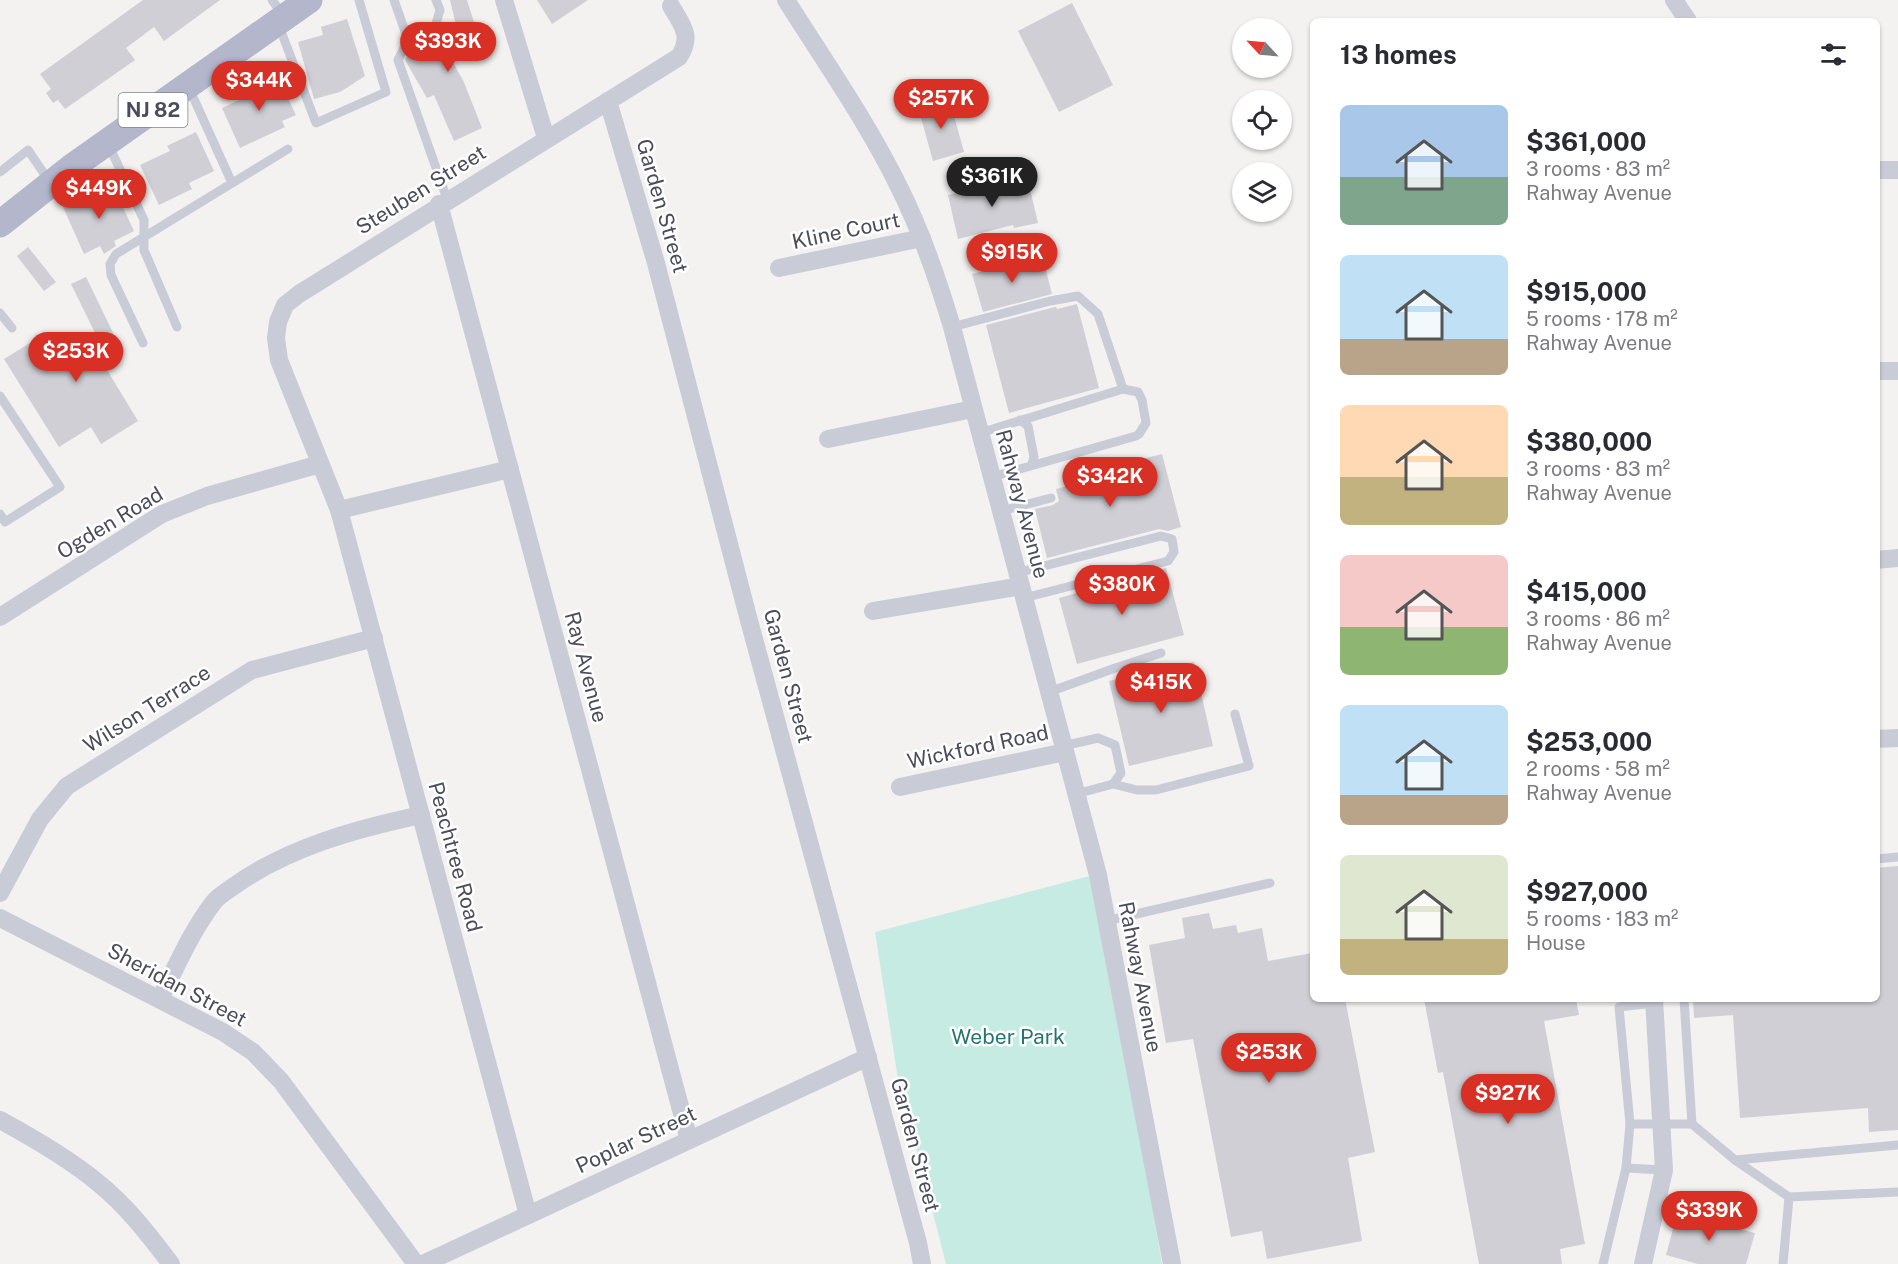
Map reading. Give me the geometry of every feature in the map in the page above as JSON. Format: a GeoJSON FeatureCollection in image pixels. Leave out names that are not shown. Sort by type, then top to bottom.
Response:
{"type":"FeatureCollection","features":[{"type":"Feature","properties":{"kind":"main road","name":"NJ 82"},"geometry":{"type":"LineString","coordinates":[[0,224],[50,183],[188,86],[278,13],[309,0]]}},
{"type":"Feature","properties":{"kind":"street"},"geometry":{"type":"LineString","coordinates":[[504,0],[546,138]]}},
{"type":"Feature","properties":{"kind":"street","name":"Rahway Avenue"},"geometry":{"type":"LineString","coordinates":[[786,0],[868,132],[900,189],[922,238],[952,327],[1098,875],[1172,1264]]}},
{"type":"Feature","properties":{"kind":"street"},"geometry":{"type":"LineString","coordinates":[[1674,0],[1686,18]]}},
{"type":"Feature","properties":{"kind":"street","name":"Steuben Street"},"geometry":{"type":"LineString","coordinates":[[320,464],[279,360],[276,338],[278,322],[285,305],[443,202],[679,57],[685,48],[687,38],[671,6]]}},
{"type":"Feature","properties":{"kind":"street","name":"Garden Street"},"geometry":{"type":"LineString","coordinates":[[608,101],[656,263],[762,669],[918,1243],[919,1263]]}},
{"type":"Feature","properties":{"kind":"street"},"geometry":{"type":"LineString","coordinates":[[1880,170],[1898,170]]}},
{"type":"Feature","properties":{"kind":"street","name":"Ray Avenue"},"geometry":{"type":"LineString","coordinates":[[443,202],[510,469],[690,1140]]}},
{"type":"Feature","properties":{"kind":"street","name":"Kline Court"},"geometry":{"type":"LineString","coordinates":[[779,268],[922,238]]}},
{"type":"Feature","properties":{"kind":"street"},"geometry":{"type":"LineString","coordinates":[[1880,371],[1898,371]]}},
{"type":"Feature","properties":{"kind":"street"},"geometry":{"type":"LineString","coordinates":[[828,439],[973,409]]}},
{"type":"Feature","properties":{"kind":"street","name":"Peachtree Road"},"geometry":{"type":"LineString","coordinates":[[320,464],[339,510],[528,1215]]}},
{"type":"Feature","properties":{"kind":"street","name":"Ogden Road"},"geometry":{"type":"LineString","coordinates":[[0,617],[162,514],[207,496],[320,464]]}},
{"type":"Feature","properties":{"kind":"street"},"geometry":{"type":"LineString","coordinates":[[339,510],[510,469]]}},
{"type":"Feature","properties":{"kind":"street"},"geometry":{"type":"LineString","coordinates":[[1880,560],[1898,558]]}},
{"type":"Feature","properties":{"kind":"street"},"geometry":{"type":"LineString","coordinates":[[873,611],[1021,586]]}},
{"type":"Feature","properties":{"kind":"street","name":"Wilson Terrace"},"geometry":{"type":"LineString","coordinates":[[0,893],[40,819],[67,786],[252,670],[374,638]]}},
{"type":"Feature","properties":{"kind":"street"},"geometry":{"type":"LineString","coordinates":[[1880,740],[1898,738]]}},
{"type":"Feature","properties":{"kind":"street","name":"Wickford Road"},"geometry":{"type":"LineString","coordinates":[[900,787],[1064,749]]}},
{"type":"Feature","properties":{"kind":"street"},"geometry":{"type":"LineString","coordinates":[[160,999],[196,927],[214,901],[256,871],[324,840],[370,826],[421,815]]}},
{"type":"Feature","properties":{"kind":"street","name":"Sheridan Street"},"geometry":{"type":"LineString","coordinates":[[0,918],[223,1032],[253,1052],[281,1080],[417,1264]]}},
{"type":"Feature","properties":{"kind":"street"},"geometry":{"type":"LineString","coordinates":[[1643,1264],[1664,1170],[1654,1002]]}},
{"type":"Feature","properties":{"kind":"street","name":"Poplar Street"},"geometry":{"type":"LineString","coordinates":[[423,1264],[868,1058]]}},
{"type":"Feature","properties":{"kind":"street"},"geometry":{"type":"LineString","coordinates":[[0,1120],[34,1139],[98,1182],[144,1228],[171,1264]]}},
{"type":"Feature","properties":{"kind":"lane"},"geometry":{"type":"LineString","coordinates":[[278,13],[316,123],[386,92],[359,0]]}},
{"type":"Feature","properties":{"kind":"lane"},"geometry":{"type":"LineString","coordinates":[[394,0],[408,40]]}},
{"type":"Feature","properties":{"kind":"lane"},"geometry":{"type":"LineString","coordinates":[[436,0],[440,10],[435,27],[408,40],[398,60],[443,202]]}},
{"type":"Feature","properties":{"kind":"lane"},"geometry":{"type":"LineString","coordinates":[[188,86],[232,183]]}},
{"type":"Feature","properties":{"kind":"lane"},"geometry":{"type":"LineString","coordinates":[[107,142],[144,220],[144,250],[177,327]]}},
{"type":"Feature","properties":{"kind":"lane"},"geometry":{"type":"LineString","coordinates":[[142,343],[111,274],[110,264],[116,254],[288,149]]}},
{"type":"Feature","properties":{"kind":"lane"},"geometry":{"type":"LineString","coordinates":[[0,172],[28,150],[50,183]]}},
{"type":"Feature","properties":{"kind":"lane"},"geometry":{"type":"LineString","coordinates":[[952,327],[1050,301],[1078,296],[1098,314],[1123,389]]}},
{"type":"Feature","properties":{"kind":"lane"},"geometry":{"type":"LineString","coordinates":[[0,313],[12,328]]}},
{"type":"Feature","properties":{"kind":"lane"},"geometry":{"type":"LineString","coordinates":[[980,433],[1123,389],[1138,392],[1143,400],[1146,423],[1139,434],[992,477]]}},
{"type":"Feature","properties":{"kind":"lane"},"geometry":{"type":"LineString","coordinates":[[0,396],[4,411],[60,487],[5,522],[0,514]]}},
{"type":"Feature","properties":{"kind":"lane"},"geometry":{"type":"LineString","coordinates":[[1020,420],[1028,426],[1034,457],[1032,464]]}},
{"type":"Feature","properties":{"kind":"lane"},"geometry":{"type":"LineString","coordinates":[[1001,511],[1051,498]]}},
{"type":"Feature","properties":{"kind":"lane"},"geometry":{"type":"LineString","coordinates":[[1161,536],[1172,539],[1174,552],[1168,561],[1021,586],[1161,536]]}},
{"type":"Feature","properties":{"kind":"lane"},"geometry":{"type":"LineString","coordinates":[[1049,692],[1161,653]]}},
{"type":"Feature","properties":{"kind":"lane"},"geometry":{"type":"LineString","coordinates":[[1076,794],[1113,784],[1137,790],[1156,790],[1249,766],[1235,714]]}},
{"type":"Feature","properties":{"kind":"lane"},"geometry":{"type":"LineString","coordinates":[[1064,749],[1098,738],[1115,745],[1121,773],[1113,784]]}},
{"type":"Feature","properties":{"kind":"lane"},"geometry":{"type":"LineString","coordinates":[[1880,859],[1898,857]]}},
{"type":"Feature","properties":{"kind":"lane"},"geometry":{"type":"LineString","coordinates":[[1106,921],[1270,883]]}},
{"type":"Feature","properties":{"kind":"lane"},"geometry":{"type":"LineString","coordinates":[[1603,1264],[1626,1168],[1630,1124],[1619,1007],[1648,1002]]}},
{"type":"Feature","properties":{"kind":"lane"},"geometry":{"type":"LineString","coordinates":[[1684,1002],[1692,1124]]}},
{"type":"Feature","properties":{"kind":"lane"},"geometry":{"type":"LineString","coordinates":[[1630,1124],[1692,1124],[1735,1160],[1789,1197],[1898,1192]]}},
{"type":"Feature","properties":{"kind":"lane"},"geometry":{"type":"LineString","coordinates":[[1735,1160],[1898,1145]]}},
{"type":"Feature","properties":{"kind":"lane"},"geometry":{"type":"LineString","coordinates":[[1626,1168],[1664,1170]]}},
{"type":"Feature","properties":{"kind":"lane"},"geometry":{"type":"LineString","coordinates":[[1783,1264],[1789,1197]]}},
{"type":"Feature","properties":{"kind":"green space","name":"Weber Park"},"geometry":{"type":"Polygon","coordinates":[[[1097,874],[1162,1264],[946,1264],[897,1073],[875,932],[1097,874]]]}},
{"type":"Feature","properties":{"kind":"building"},"geometry":{"type":"Polygon","coordinates":[[[143,0],[220,0],[164,41],[154,27],[126,48],[135,60],[65,109],[58,100],[53,103],[46,93],[51,89],[40,74],[143,0]]]}},
{"type":"Feature","properties":{"kind":"building"},"geometry":{"type":"Polygon","coordinates":[[[450,0],[467,0],[479,38],[445,49],[463,80],[482,128],[454,141],[434,95],[427,98],[405,60],[409,53],[425,39],[436,37],[456,25],[450,0]]]}},
{"type":"Feature","properties":{"kind":"building"},"geometry":{"type":"Polygon","coordinates":[[[537,0],[588,0],[552,24],[537,0]]]}},
{"type":"Feature","properties":{"kind":"building"},"geometry":{"type":"Polygon","coordinates":[[[1072,3],[1113,85],[1059,112],[1018,31],[1072,3]]]}},
{"type":"Feature","properties":{"kind":"building"},"geometry":{"type":"Polygon","coordinates":[[[347,19],[365,76],[340,92],[314,99],[298,42],[323,35],[321,27],[347,19]]]}},
{"type":"Feature","properties":{"kind":"building"},"geometry":{"type":"Polygon","coordinates":[[[277,75],[296,115],[282,121],[285,127],[240,148],[222,108],[250,95],[247,88],[277,75]]]}},
{"type":"Feature","properties":{"kind":"building"},"geometry":{"type":"Polygon","coordinates":[[[949,98],[964,152],[933,161],[918,107],[949,98]]]}},
{"type":"Feature","properties":{"kind":"building"},"geometry":{"type":"Polygon","coordinates":[[[196,132],[214,171],[189,183],[192,189],[159,205],[140,165],[170,151],[167,146],[196,132]]]}},
{"type":"Feature","properties":{"kind":"building"},"geometry":{"type":"Polygon","coordinates":[[[1017,178],[1020,191],[1030,189],[1038,223],[1014,228],[1013,225],[958,239],[948,195],[1017,178]]]}},
{"type":"Feature","properties":{"kind":"building"},"geometry":{"type":"Polygon","coordinates":[[[112,184],[134,231],[114,241],[116,246],[104,254],[100,246],[84,254],[63,207],[112,184]]]}},
{"type":"Feature","properties":{"kind":"building"},"geometry":{"type":"Polygon","coordinates":[[[28,247],[56,282],[44,291],[17,256],[28,247]]]}},
{"type":"Feature","properties":{"kind":"building"},"geometry":{"type":"Polygon","coordinates":[[[1042,255],[1052,294],[983,312],[972,274],[1042,255]]]}},
{"type":"Feature","properties":{"kind":"building"},"geometry":{"type":"Polygon","coordinates":[[[86,277],[119,345],[98,355],[138,421],[101,444],[91,427],[59,447],[4,359],[33,341],[51,371],[99,341],[71,284],[86,277]]]}},
{"type":"Feature","properties":{"kind":"building"},"geometry":{"type":"Polygon","coordinates":[[[1077,304],[1099,388],[1009,413],[986,325],[1051,308],[1056,307],[1057,309],[1077,304]]]}},
{"type":"Feature","properties":{"kind":"building"},"geometry":{"type":"Polygon","coordinates":[[[1162,454],[1181,527],[1168,531],[1159,529],[1047,558],[1035,509],[1053,505],[1059,501],[1056,489],[1120,472],[1119,465],[1162,454]]]}},
{"type":"Feature","properties":{"kind":"building"},"geometry":{"type":"Polygon","coordinates":[[[1166,568],[1184,635],[1077,664],[1059,598],[1166,568]]]}},
{"type":"Feature","properties":{"kind":"building"},"geometry":{"type":"Polygon","coordinates":[[[1194,662],[1213,746],[1129,766],[1109,681],[1194,662]]]}},
{"type":"Feature","properties":{"kind":"building"},"geometry":{"type":"Polygon","coordinates":[[[1898,866],[1898,1130],[1869,1132],[1868,1108],[1740,1118],[1733,1015],[1694,1018],[1693,1002],[1880,1002],[1880,868],[1898,866]]]}},
{"type":"Feature","properties":{"kind":"building"},"geometry":{"type":"Polygon","coordinates":[[[1209,913],[1213,929],[1236,925],[1238,933],[1262,928],[1268,961],[1310,953],[1310,1002],[1346,1002],[1375,1152],[1348,1158],[1362,1241],[1267,1259],[1262,1231],[1231,1237],[1193,1039],[1166,1043],[1149,945],[1185,938],[1182,918],[1209,913]]]}},
{"type":"Feature","properties":{"kind":"building"},"geometry":{"type":"Polygon","coordinates":[[[1425,1002],[1577,1002],[1579,1015],[1544,1021],[1585,1244],[1560,1249],[1562,1264],[1479,1264],[1443,1072],[1438,1073],[1425,1002]]]}},
{"type":"Feature","properties":{"kind":"building"},"geometry":{"type":"Polygon","coordinates":[[[1711,1213],[1725,1217],[1722,1225],[1755,1233],[1746,1264],[1698,1264],[1666,1255],[1677,1214],[1709,1223],[1711,1213]]]}}]}
